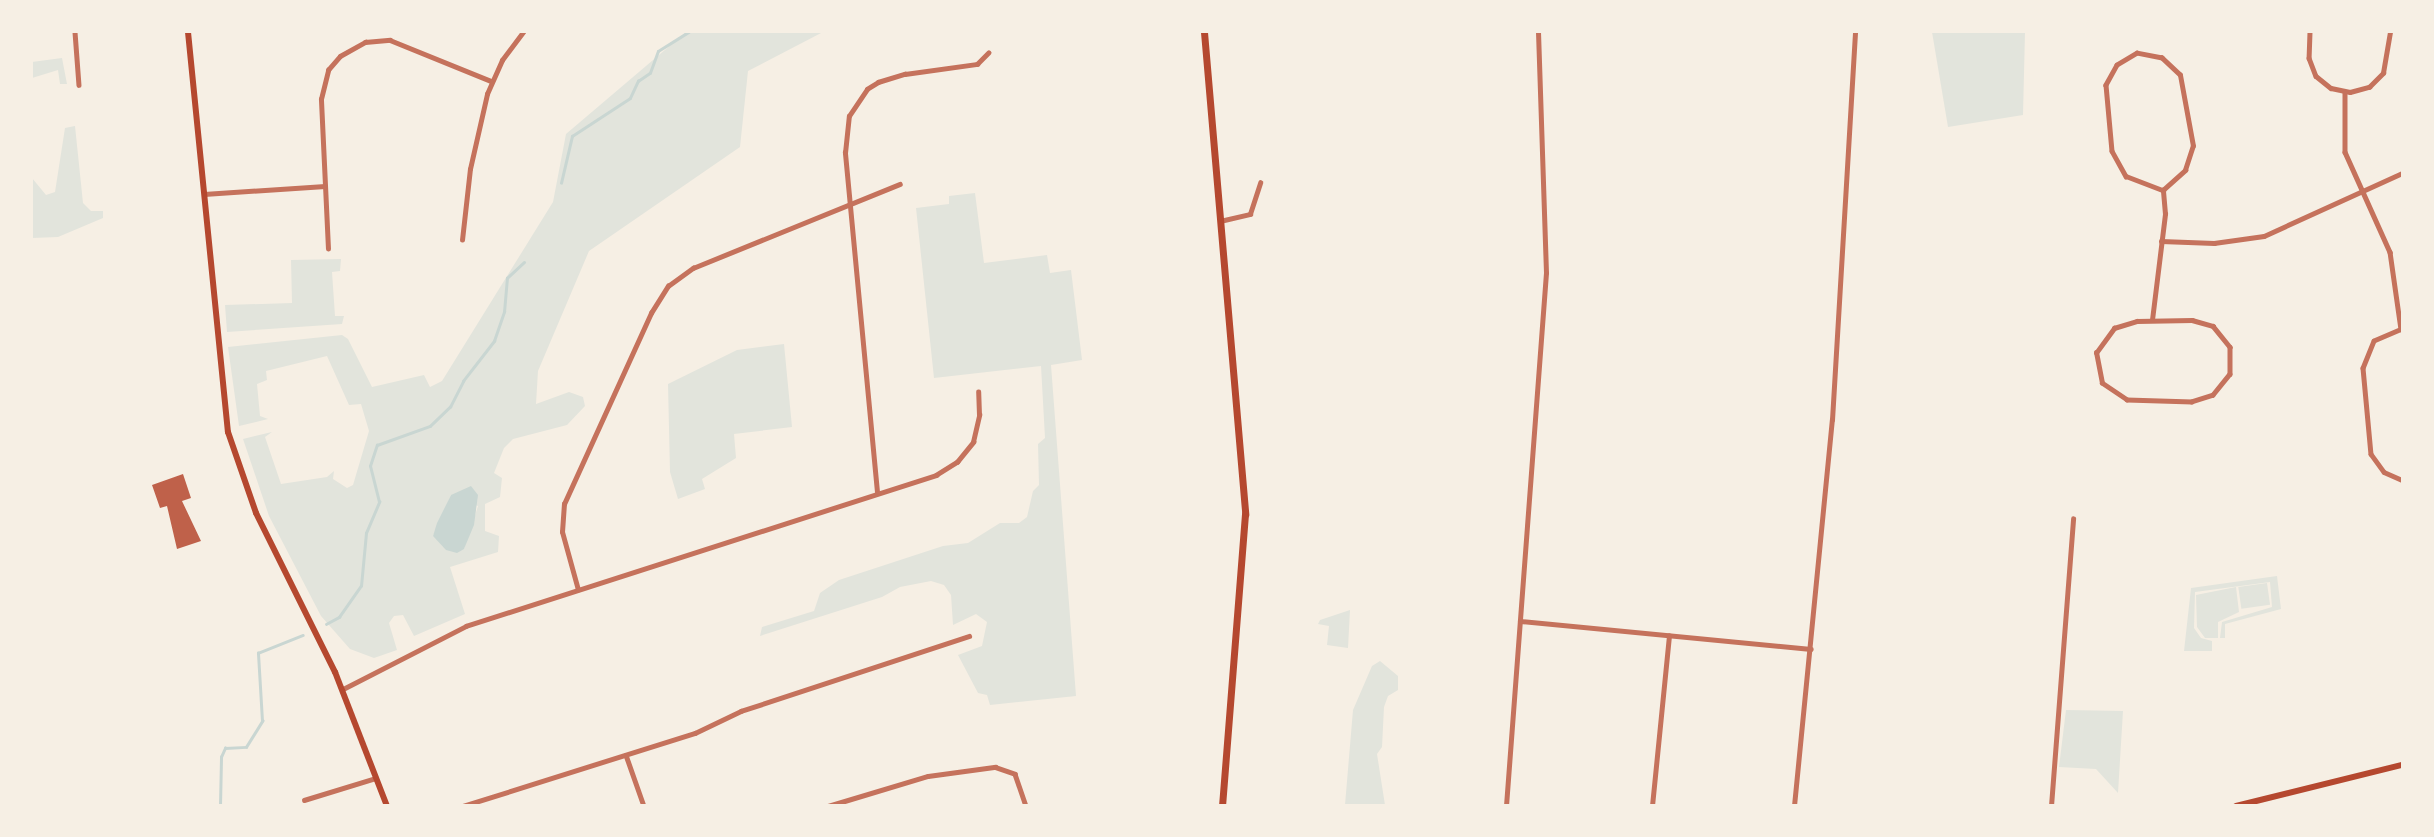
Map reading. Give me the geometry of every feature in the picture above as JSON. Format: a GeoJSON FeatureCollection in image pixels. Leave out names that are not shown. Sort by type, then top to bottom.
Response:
{"type":"FeatureCollection","features":[{"type":"Feature","properties":{"kind":"main road"},"geometry":{"type":"LineString","coordinates":[[188,32],[228,432],[256,513],[343,689],[387,806]]}},
{"type":"Feature","properties":{"kind":"main road"},"geometry":{"type":"LineString","coordinates":[[1204,32],[1245,514],[1222,806]]}},
{"type":"Feature","properties":{"kind":"main road"},"geometry":{"type":"LineString","coordinates":[[2236,806],[2403,765]]}},
{"type":"Feature","properties":{"kind":"street"},"geometry":{"type":"LineString","coordinates":[[75,32],[79,85]]}},
{"type":"Feature","properties":{"kind":"street"},"geometry":{"type":"LineString","coordinates":[[462,240],[470,169],[491,81],[523,32]]}},
{"type":"Feature","properties":{"kind":"street"},"geometry":{"type":"LineString","coordinates":[[1506,806],[1546,273],[1538,32]]}},
{"type":"Feature","properties":{"kind":"street"},"geometry":{"type":"LineString","coordinates":[[1794,806],[1811,649],[1839,317],[1855,32]]}},
{"type":"Feature","properties":{"kind":"street"},"geometry":{"type":"LineString","coordinates":[[2310,32],[2314,72],[2327,86],[2345,92],[2365,89],[2380,77],[2388,60],[2390,32]]}},
{"type":"Feature","properties":{"kind":"street"},"geometry":{"type":"LineString","coordinates":[[328,249],[323,88],[334,62],[348,50],[377,40],[399,42],[491,81]]}},
{"type":"Feature","properties":{"kind":"street"},"geometry":{"type":"LineString","coordinates":[[877,492],[850,205],[845,133],[849,117],[867,89],[898,75],[977,64],[988,53]]}},
{"type":"Feature","properties":{"kind":"street"},"geometry":{"type":"LineString","coordinates":[[2152,320],[2161,241],[2163,190],[2185,170],[2192,157],[2184,87],[2168,61],[2137,53],[2117,65],[2106,85],[2112,151],[2126,176],[2163,190]]}},
{"type":"Feature","properties":{"kind":"street"},"geometry":{"type":"LineString","coordinates":[[2345,92],[2345,152],[2390,251],[2402,329],[2374,341],[2363,368],[2370,452],[2381,469],[2403,480]]}},
{"type":"Feature","properties":{"kind":"street"},"geometry":{"type":"LineString","coordinates":[[2161,241],[2214,243],[2256,238],[2308,219],[2403,173]]}},
{"type":"Feature","properties":{"kind":"street"},"geometry":{"type":"LineString","coordinates":[[1220,221],[1250,214],[1260,183]]}},
{"type":"Feature","properties":{"kind":"street"},"geometry":{"type":"LineString","coordinates":[[578,590],[562,532],[564,504],[658,299],[692,268],[900,184]]}},
{"type":"Feature","properties":{"kind":"street"},"geometry":{"type":"LineString","coordinates":[[204,194],[325,186]]}},
{"type":"Feature","properties":{"kind":"street"},"geometry":{"type":"LineString","coordinates":[[2152,320],[2201,321],[2220,332],[2232,360],[2220,389],[2192,401],[2127,400],[2108,390],[2096,362],[2104,337],[2122,324],[2152,320]]}},
{"type":"Feature","properties":{"kind":"street"},"geometry":{"type":"LineString","coordinates":[[343,689],[466,626],[936,475],[957,462],[977,429],[978,392]]}},
{"type":"Feature","properties":{"kind":"street"},"geometry":{"type":"LineString","coordinates":[[2050,806],[2073,519]]}},
{"type":"Feature","properties":{"kind":"street"},"geometry":{"type":"LineString","coordinates":[[1519,621],[1811,649]]}},
{"type":"Feature","properties":{"kind":"street"},"geometry":{"type":"LineString","coordinates":[[1652,806],[1670,635]]}},
{"type":"Feature","properties":{"kind":"street"},"geometry":{"type":"LineString","coordinates":[[463,806],[703,730],[741,710],[969,636]]}},
{"type":"Feature","properties":{"kind":"street"},"geometry":{"type":"LineString","coordinates":[[626,755],[644,806]]}},
{"type":"Feature","properties":{"kind":"street"},"geometry":{"type":"LineString","coordinates":[[828,806],[928,776],[995,767],[1015,774],[1026,806]]}},
{"type":"Feature","properties":{"kind":"street"},"geometry":{"type":"LineString","coordinates":[[303,800],[377,778]]}},
{"type":"Feature","properties":{"kind":"shaded area"},"geometry":{"type":"Polygon","coordinates":[[[686,32],[823,32],[748,71],[740,147],[589,251],[538,371],[536,404],[569,392],[583,397],[585,406],[567,425],[513,439],[504,448],[494,473],[502,478],[500,497],[485,504],[485,531],[499,536],[498,552],[450,567],[465,614],[414,636],[403,615],[394,616],[389,623],[397,650],[374,658],[350,649],[321,616],[269,516],[243,439],[272,432],[265,437],[281,484],[327,477],[334,471],[333,479],[347,488],[353,485],[369,431],[361,404],[349,405],[327,356],[266,371],[267,380],[257,384],[260,416],[268,419],[239,426],[228,347],[342,335],[348,339],[372,387],[424,375],[430,387],[442,381],[553,202],[566,134],[686,32]],[[451,495],[433,536],[464,549],[478,506],[451,495]]]}},
{"type":"Feature","properties":{"kind":"shaded area"},"geometry":{"type":"Polygon","coordinates":[[[1932,32],[2025,32],[2023,115],[1948,127],[1932,32]]]}},
{"type":"Feature","properties":{"kind":"shaded area"},"geometry":{"type":"Polygon","coordinates":[[[62,58],[67,84],[60,84],[58,70],[32,78],[32,62],[62,58]]]}},
{"type":"Feature","properties":{"kind":"shaded area"},"geometry":{"type":"Polygon","coordinates":[[[75,126],[83,203],[91,211],[103,211],[103,218],[58,237],[32,238],[32,178],[46,195],[55,192],[65,128],[75,126]]]}},
{"type":"Feature","properties":{"kind":"shaded area"},"geometry":{"type":"Polygon","coordinates":[[[975,193],[984,263],[1047,255],[1050,273],[1071,270],[1082,360],[1051,365],[1076,696],[990,705],[987,695],[978,693],[958,655],[982,646],[987,622],[976,614],[953,625],[951,595],[944,585],[931,581],[900,587],[882,597],[760,636],[762,627],[814,611],[820,593],[839,580],[943,546],[968,543],[1000,523],[1019,523],[1027,517],[1033,491],[1039,485],[1038,444],[1045,438],[1041,366],[934,378],[916,208],[949,204],[949,196],[975,193]]]}},
{"type":"Feature","properties":{"kind":"shaded area"},"geometry":{"type":"Polygon","coordinates":[[[341,259],[340,271],[332,272],[335,316],[344,316],[342,324],[227,332],[225,305],[292,303],[291,260],[341,259]]]}},
{"type":"Feature","properties":{"kind":"shaded area"},"geometry":{"type":"Polygon","coordinates":[[[784,344],[792,427],[734,434],[736,458],[702,479],[705,489],[678,499],[670,472],[668,384],[737,350],[784,344]]]}},
{"type":"Feature","properties":{"kind":"shaded area"},"geometry":{"type":"Polygon","coordinates":[[[471,486],[478,495],[474,525],[464,549],[457,553],[446,550],[433,536],[437,523],[451,495],[471,486]]]}},
{"type":"Feature","properties":{"kind":"shaded area"},"geometry":{"type":"Polygon","coordinates":[[[2277,576],[2281,609],[2225,624],[2225,638],[2220,638],[2222,622],[2272,607],[2270,582],[2195,592],[2194,628],[2201,638],[2212,641],[2212,651],[2184,651],[2191,588],[2277,576]]]}},
{"type":"Feature","properties":{"kind":"shaded area"},"geometry":{"type":"Polygon","coordinates":[[[2267,583],[2270,605],[2241,609],[2238,587],[2267,583]]]}},
{"type":"Feature","properties":{"kind":"shaded area"},"geometry":{"type":"Polygon","coordinates":[[[2236,587],[2239,612],[2218,622],[2218,638],[2205,638],[2197,627],[2196,595],[2236,587]]]}},
{"type":"Feature","properties":{"kind":"shaded area"},"geometry":{"type":"Polygon","coordinates":[[[1350,610],[1348,648],[1327,645],[1329,626],[1318,624],[1320,620],[1350,610]]]}},
{"type":"Feature","properties":{"kind":"shaded area"},"geometry":{"type":"Polygon","coordinates":[[[1380,661],[1398,676],[1398,690],[1388,696],[1384,707],[1382,747],[1377,754],[1385,805],[1345,805],[1353,710],[1372,666],[1380,661]]]}},
{"type":"Feature","properties":{"kind":"shaded area"},"geometry":{"type":"Polygon","coordinates":[[[2066,710],[2123,711],[2118,793],[2096,769],[2059,767],[2066,710]]]}},
{"type":"Feature","properties":{"kind":"building"},"geometry":{"type":"Polygon","coordinates":[[[183,474],[191,498],[182,501],[201,541],[177,549],[167,506],[160,508],[152,485],[183,474]]]}},
{"type":"Feature","properties":{"kind":"waterway"},"geometry":{"type":"LineString","coordinates":[[561,183],[572,136],[630,98],[638,81],[650,73],[658,51],[689,32]]}},
{"type":"Feature","properties":{"kind":"waterway"},"geometry":{"type":"LineString","coordinates":[[326,624],[339,617],[361,586],[366,533],[379,502],[370,466],[377,445],[430,426],[450,407],[463,381],[494,341],[504,312],[507,278],[524,262]]}},
{"type":"Feature","properties":{"kind":"waterway"},"geometry":{"type":"LineString","coordinates":[[220,806],[221,757],[225,748],[246,747],[262,721],[258,653],[303,635]]}}]}
